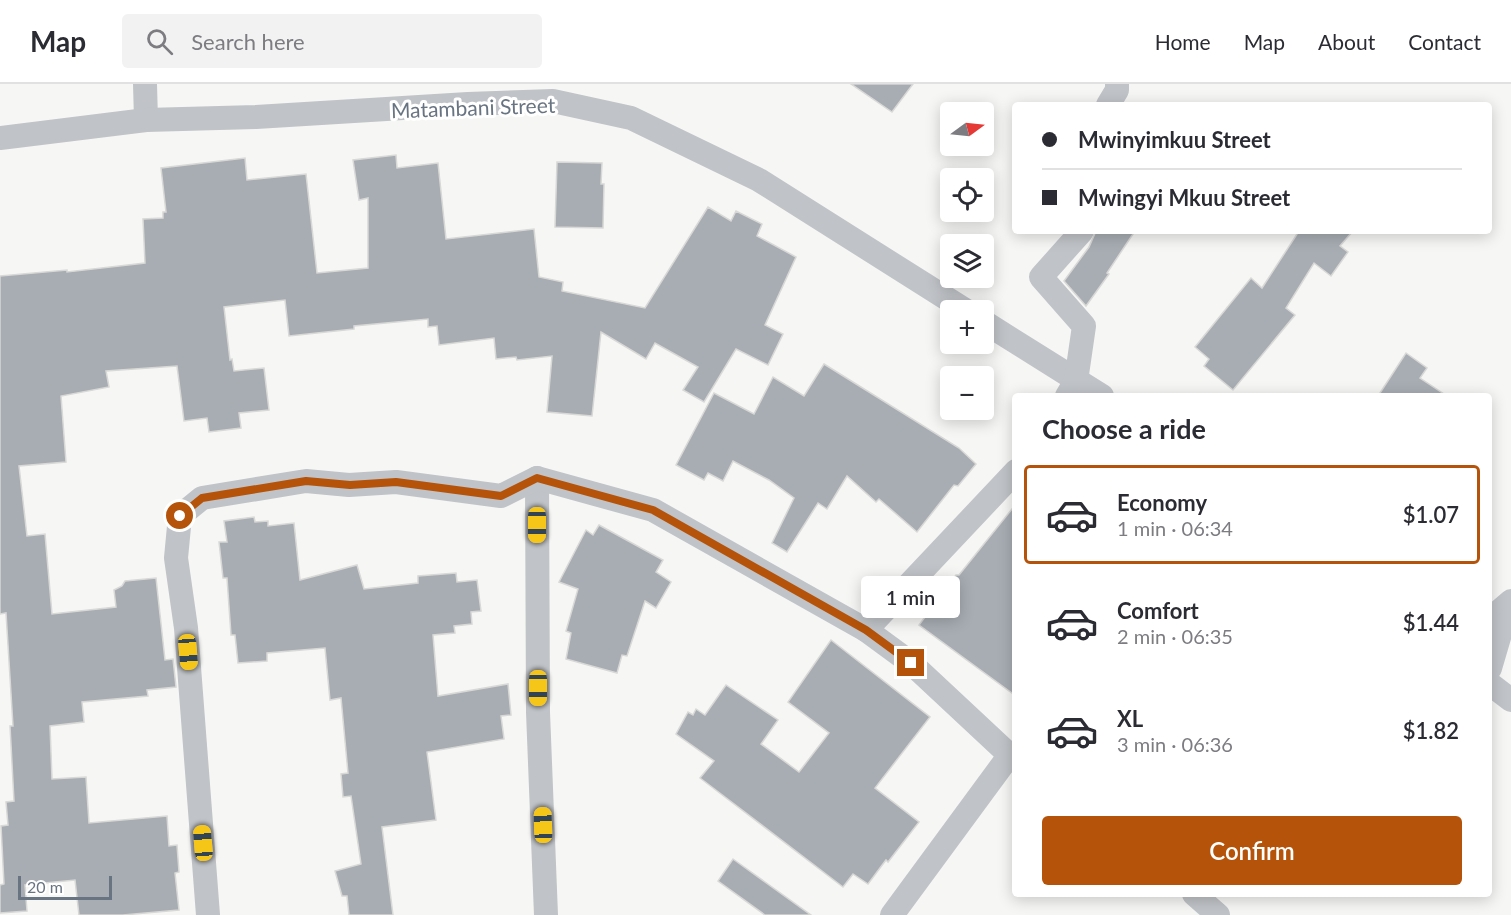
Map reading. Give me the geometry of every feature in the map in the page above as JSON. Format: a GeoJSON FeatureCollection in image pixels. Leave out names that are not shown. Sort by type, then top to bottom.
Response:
{"type":"FeatureCollection","features":[{"type":"Feature","properties":{"kind":"street"},"geometry":{"type":"LineString","coordinates":[[145,84],[146,120]]}},
{"type":"Feature","properties":{"kind":"street","name":"Matambani Street"},"geometry":{"type":"LineString","coordinates":[[0,138],[146,120],[256,117],[553,101],[631,118],[759,180],[949,300]]}},
{"type":"Feature","properties":{"kind":"street"},"geometry":{"type":"LineString","coordinates":[[1072,388],[1084,326],[1041,277],[1079,234]]}},
{"type":"Feature","properties":{"kind":"street"},"geometry":{"type":"LineString","coordinates":[[994,330],[1072,388],[1091,393]]}},
{"type":"Feature","properties":{"kind":"street"},"geometry":{"type":"LineString","coordinates":[[866,630],[1012,475]]}},
{"type":"Feature","properties":{"kind":"street"},"geometry":{"type":"LineString","coordinates":[[537,478],[538,712],[546,915]]}},
{"type":"Feature","properties":{"kind":"street"},"geometry":{"type":"LineString","coordinates":[[208,915],[186,628],[176,558],[180,516],[202,498],[306,481],[350,485],[396,482],[501,496],[537,478],[653,510],[866,630],[911,663],[1012,759],[892,915]]}},
{"type":"Feature","properties":{"kind":"street"},"geometry":{"type":"LineString","coordinates":[[1492,617],[1511,601]]}},
{"type":"Feature","properties":{"kind":"street"},"geometry":{"type":"LineString","coordinates":[[1492,661],[1500,634],[1511,618]]}},
{"type":"Feature","properties":{"kind":"street"},"geometry":{"type":"LineString","coordinates":[[1492,686],[1511,700]]}},
{"type":"Feature","properties":{"kind":"street"},"geometry":{"type":"LineString","coordinates":[[1197,897],[1218,915]]}},
{"type":"Feature","properties":{"kind":"building"},"geometry":{"type":"Polygon","coordinates":[[[851,84],[913,84],[892,112],[851,84]]]}},
{"type":"Feature","properties":{"kind":"building"},"geometry":{"type":"Polygon","coordinates":[[[396,155],[397,168],[438,163],[446,239],[534,229],[539,277],[563,282],[562,291],[645,308],[708,207],[731,221],[736,211],[762,224],[757,236],[796,257],[765,325],[783,334],[768,365],[736,349],[704,402],[683,390],[698,367],[655,343],[646,359],[601,332],[592,416],[547,412],[552,356],[517,360],[516,357],[496,359],[494,338],[439,345],[437,326],[428,327],[428,319],[354,326],[354,329],[289,336],[285,300],[224,307],[230,360],[232,359],[234,371],[264,368],[269,410],[239,413],[241,428],[209,432],[207,418],[184,421],[177,366],[106,371],[109,387],[61,396],[66,462],[19,466],[27,536],[45,534],[52,614],[116,607],[114,590],[122,586],[125,581],[156,578],[165,660],[173,659],[176,687],[147,690],[148,696],[82,702],[84,722],[50,726],[52,779],[86,777],[89,823],[167,816],[169,846],[177,845],[179,872],[175,873],[179,910],[123,915],[79,915],[75,880],[25,885],[27,911],[0,913],[0,885],[4,884],[1,826],[8,825],[6,802],[14,801],[10,726],[13,726],[6,613],[0,614],[0,276],[67,270],[67,272],[145,263],[143,219],[163,218],[163,212],[166,212],[161,168],[245,158],[247,180],[306,174],[317,273],[368,268],[368,198],[359,200],[353,160],[396,155]]]}},
{"type":"Feature","properties":{"kind":"building"},"geometry":{"type":"Polygon","coordinates":[[[557,162],[602,163],[603,228],[555,227],[557,162]]]}},
{"type":"Feature","properties":{"kind":"building"},"geometry":{"type":"Polygon","coordinates":[[[1095,234],[1133,234],[1086,306],[1064,281],[1089,247],[1095,234]]]}},
{"type":"Feature","properties":{"kind":"building"},"geometry":{"type":"Polygon","coordinates":[[[1297,234],[1350,234],[1340,246],[1348,252],[1331,276],[1314,263],[1286,308],[1295,315],[1233,390],[1204,366],[1209,359],[1195,347],[1251,278],[1262,288],[1297,234]]]}},
{"type":"Feature","properties":{"kind":"building"},"geometry":{"type":"Polygon","coordinates":[[[1406,353],[1427,368],[1420,378],[1442,393],[1380,393],[1406,353]]]}},
{"type":"Feature","properties":{"kind":"building"},"geometry":{"type":"Polygon","coordinates":[[[824,364],[959,448],[976,464],[958,486],[954,485],[917,532],[879,499],[876,502],[847,476],[827,509],[818,503],[787,552],[772,543],[794,498],[769,480],[733,461],[723,481],[708,473],[704,480],[676,465],[714,393],[754,414],[773,377],[804,396],[824,364]]]}},
{"type":"Feature","properties":{"kind":"building"},"geometry":{"type":"Polygon","coordinates":[[[1012,509],[1012,693],[919,625],[956,575],[959,575],[1012,509]]]}},
{"type":"Feature","properties":{"kind":"building"},"geometry":{"type":"Polygon","coordinates":[[[254,517],[255,522],[268,521],[268,526],[294,523],[300,580],[357,565],[364,589],[418,583],[418,576],[456,573],[457,582],[477,580],[481,611],[471,612],[472,624],[454,626],[455,633],[433,635],[438,696],[508,684],[511,715],[501,716],[504,739],[427,752],[436,820],[382,827],[393,915],[349,915],[347,896],[342,896],[335,871],[361,864],[351,796],[343,797],[341,774],[348,773],[341,698],[330,700],[325,648],[267,653],[267,661],[238,663],[235,635],[231,635],[227,578],[223,578],[219,542],[227,542],[224,521],[254,517]]]}},
{"type":"Feature","properties":{"kind":"building"},"geometry":{"type":"Polygon","coordinates":[[[599,525],[663,560],[656,572],[671,582],[656,608],[645,601],[627,656],[622,655],[617,673],[566,659],[571,633],[566,631],[578,589],[559,582],[586,530],[593,535],[599,525]]]}},
{"type":"Feature","properties":{"kind":"building"},"geometry":{"type":"Polygon","coordinates":[[[831,640],[930,717],[875,788],[919,822],[868,884],[853,874],[843,887],[700,778],[714,761],[676,734],[688,712],[693,715],[696,709],[705,715],[726,685],[778,720],[761,744],[799,772],[829,733],[788,702],[831,640]]]}},
{"type":"Feature","properties":{"kind":"building"},"geometry":{"type":"Polygon","coordinates":[[[733,859],[811,915],[765,915],[718,881],[733,859]]]}},
{"type":"Feature","properties":{"kind":"route"},"geometry":{"type":"LineString","coordinates":[[180,516],[202,498],[306,481],[350,485],[396,482],[501,496],[537,478],[653,510],[866,630],[911,663]]}}]}
